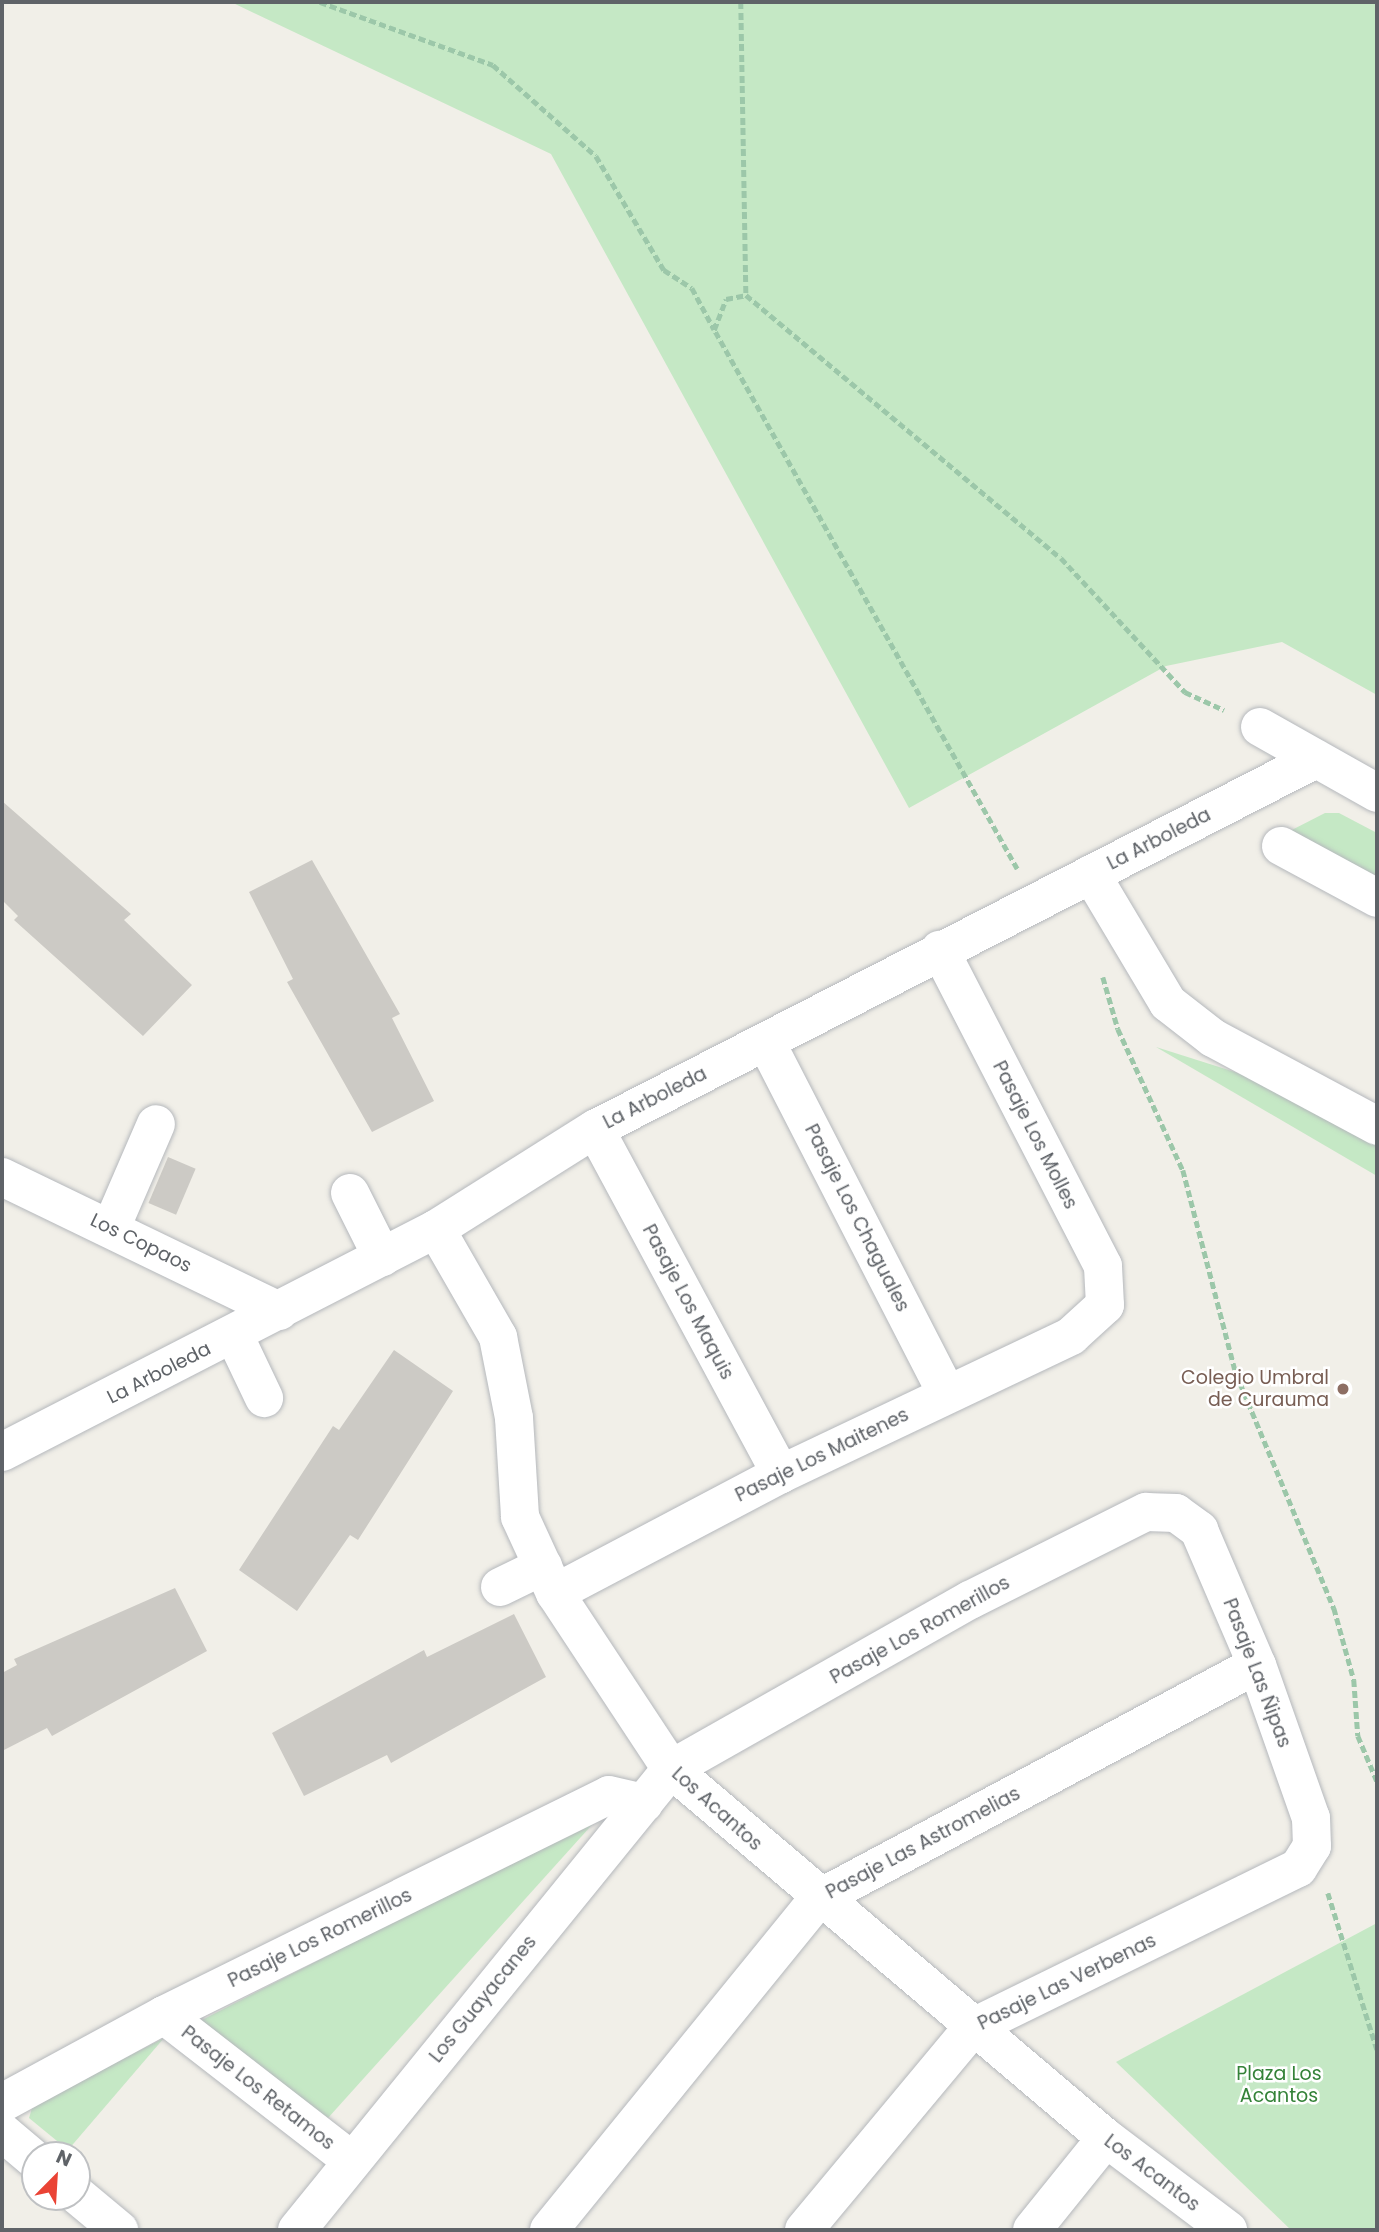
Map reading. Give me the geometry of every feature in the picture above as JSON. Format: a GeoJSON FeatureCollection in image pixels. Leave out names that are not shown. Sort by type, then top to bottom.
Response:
{"type":"FeatureCollection","features":[{"type":"Feature","properties":{"kind":"street"},"geometry":{"type":"LineString","coordinates":[[1260,727],[1377,793]]}},
{"type":"Feature","properties":{"kind":"street","name":"La Arboleda"},"geometry":{"type":"LineString","coordinates":[[10,1439],[234,1335],[436,1229],[595,1129],[1316,759]]}},
{"type":"Feature","properties":{"kind":"street"},"geometry":{"type":"LineString","coordinates":[[1281,846],[1377,898]]}},
{"type":"Feature","properties":{"kind":"street"},"geometry":{"type":"LineString","coordinates":[[1091,874],[1168,1003],[1213,1038],[1377,1126]]}},
{"type":"Feature","properties":{"kind":"street","name":"Pasaje Los Molles"},"geometry":{"type":"LineString","coordinates":[[940,950],[1102,1266],[1105,1305],[1091,1321]]}},
{"type":"Feature","properties":{"kind":"street","name":"Pasaje Los Chaguales"},"geometry":{"type":"LineString","coordinates":[[766,1042],[947,1394]]}},
{"type":"Feature","properties":{"kind":"street"},"geometry":{"type":"LineString","coordinates":[[111,1228],[156,1124]]}},
{"type":"Feature","properties":{"kind":"street","name":"Pasaje Los Maquis"},"geometry":{"type":"LineString","coordinates":[[595,1129],[781,1474]]}},
{"type":"Feature","properties":{"kind":"street","name":"Los Copaos"},"geometry":{"type":"LineString","coordinates":[[2,1177],[279,1311]]}},
{"type":"Feature","properties":{"kind":"street"},"geometry":{"type":"LineString","coordinates":[[350,1194],[382,1257]]}},
{"type":"Feature","properties":{"kind":"street","name":"Los Acantos"},"geometry":{"type":"LineString","coordinates":[[436,1229],[498,1337],[514,1418],[520,1517],[549,1579],[671,1769],[818,1899],[1106,2138],[1227,2230]]}},
{"type":"Feature","properties":{"kind":"street","name":"Pasaje Los Maitenes"},"geometry":{"type":"LineString","coordinates":[[500,1587],[549,1579],[781,1474],[1091,1321]]}},
{"type":"Feature","properties":{"kind":"street"},"geometry":{"type":"LineString","coordinates":[[234,1335],[264,1398]]}},
{"type":"Feature","properties":{"kind":"street","name":"Pasaje Los Romerillos"},"geometry":{"type":"LineString","coordinates":[[671,1769],[970,1600],[1146,1512],[1176,1513]]}},
{"type":"Feature","properties":{"kind":"street","name":"Pasaje Las Ñipas"},"geometry":{"type":"LineString","coordinates":[[1176,1513],[1199,1530],[1257,1665],[1311,1818],[1312,1846]]}},
{"type":"Feature","properties":{"kind":"street","name":"Pasaje Las Astromelias"},"geometry":{"type":"LineString","coordinates":[[549,2230],[818,1899],[1257,1665]]}},
{"type":"Feature","properties":{"kind":"street","name":"Los Guayacanes"},"geometry":{"type":"LineString","coordinates":[[296,2230],[671,1769]]}},
{"type":"Feature","properties":{"kind":"street","name":"Pasaje Los Romerillos"},"geometry":{"type":"LineString","coordinates":[[2,2103],[164,2015],[609,1795],[644,1803]]}},
{"type":"Feature","properties":{"kind":"street","name":"Pasaje Las Verbenas"},"geometry":{"type":"LineString","coordinates":[[804,2230],[973,2027],[1298,1868],[1312,1846]]}},
{"type":"Feature","properties":{"kind":"street","name":"Pasaje Los Retamos"},"geometry":{"type":"LineString","coordinates":[[164,2015],[351,2160]]}},
{"type":"Feature","properties":{"kind":"street"},"geometry":{"type":"LineString","coordinates":[[2,2132],[21,2148]]}},
{"type":"Feature","properties":{"kind":"street"},"geometry":{"type":"LineString","coordinates":[[1032,2230],[1106,2138]]}},
{"type":"Feature","properties":{"kind":"street"},"geometry":{"type":"LineString","coordinates":[[91,2207],[119,2230]]}},
{"type":"Feature","properties":{"kind":"path"},"geometry":{"type":"LineString","coordinates":[[320,2],[493,65],[596,156],[664,270],[692,288],[1036,901]]}},
{"type":"Feature","properties":{"kind":"path"},"geometry":{"type":"LineString","coordinates":[[741,2],[746,295],[1060,558],[1185,692],[1260,727]]}},
{"type":"Feature","properties":{"kind":"path"},"geometry":{"type":"LineString","coordinates":[[714,330],[726,299],[746,295]]}},
{"type":"Feature","properties":{"kind":"path"},"geometry":{"type":"LineString","coordinates":[[1099,964],[1118,1029],[1184,1170],[1236,1373],[1334,1608],[1354,1680],[1359,1736],[1377,1780]]}},
{"type":"Feature","properties":{"kind":"path"},"geometry":{"type":"LineString","coordinates":[[1312,1846],[1377,2049]]}},
{"type":"Feature","properties":{"kind":"green space"},"geometry":{"type":"Polygon","coordinates":[[[231,2],[1377,2],[1377,695],[1282,642],[1166,666],[909,808],[551,154],[231,2]]]}},
{"type":"Feature","properties":{"kind":"green space"},"geometry":{"type":"Polygon","coordinates":[[[1325,813],[1339,813],[1377,833],[1377,886],[1282,835],[1325,813]]]}},
{"type":"Feature","properties":{"kind":"green space"},"geometry":{"type":"Polygon","coordinates":[[[1156,1047],[1257,1079],[1377,1145],[1377,1176],[1156,1047]]]}},
{"type":"Feature","properties":{"kind":"green space"},"geometry":{"type":"Polygon","coordinates":[[[599,1817],[328,2118],[198,2022],[599,1817]]]}},
{"type":"Feature","properties":{"kind":"green space","name":"Plaza Los Acantos"},"geometry":{"type":"Polygon","coordinates":[[[1377,1923],[1377,2230],[1291,2230],[1116,2062],[1377,1923]]]}},
{"type":"Feature","properties":{"kind":"green space"},"geometry":{"type":"Polygon","coordinates":[[[164,2038],[76,2141],[57,2141],[29,2118],[33,2105],[164,2038]]]}},
{"type":"Feature","properties":{"kind":"building"},"geometry":{"type":"Polygon","coordinates":[[[2,801],[131,914],[124,920],[192,985],[143,1036],[14,920],[18,916],[2,900],[2,801]]]}},
{"type":"Feature","properties":{"kind":"building"},"geometry":{"type":"Polygon","coordinates":[[[312,860],[400,1014],[392,1018],[434,1101],[372,1132],[287,982],[293,979],[249,892],[312,860]]]}},
{"type":"Feature","properties":{"kind":"building"},"geometry":{"type":"Polygon","coordinates":[[[168,1157],[196,1169],[176,1215],[148,1203],[168,1157]]]}},
{"type":"Feature","properties":{"kind":"building"},"geometry":{"type":"Polygon","coordinates":[[[394,1350],[453,1391],[358,1540],[350,1535],[297,1611],[239,1570],[333,1426],[339,1430],[394,1350]]]}},
{"type":"Feature","properties":{"kind":"building"},"geometry":{"type":"Polygon","coordinates":[[[175,1588],[207,1651],[52,1736],[47,1728],[2,1751],[2,1673],[17,1665],[14,1659],[175,1588]]]}},
{"type":"Feature","properties":{"kind":"building"},"geometry":{"type":"Polygon","coordinates":[[[514,1614],[546,1677],[391,1763],[387,1755],[304,1796],[272,1733],[424,1650],[427,1657],[514,1614]]]}},
{"type":"Feature","properties":{"kind":"place","name":"Colegio Umbral de Curauma"},"geometry":{"type":"Point","coordinates":[1343,1389]}}]}
